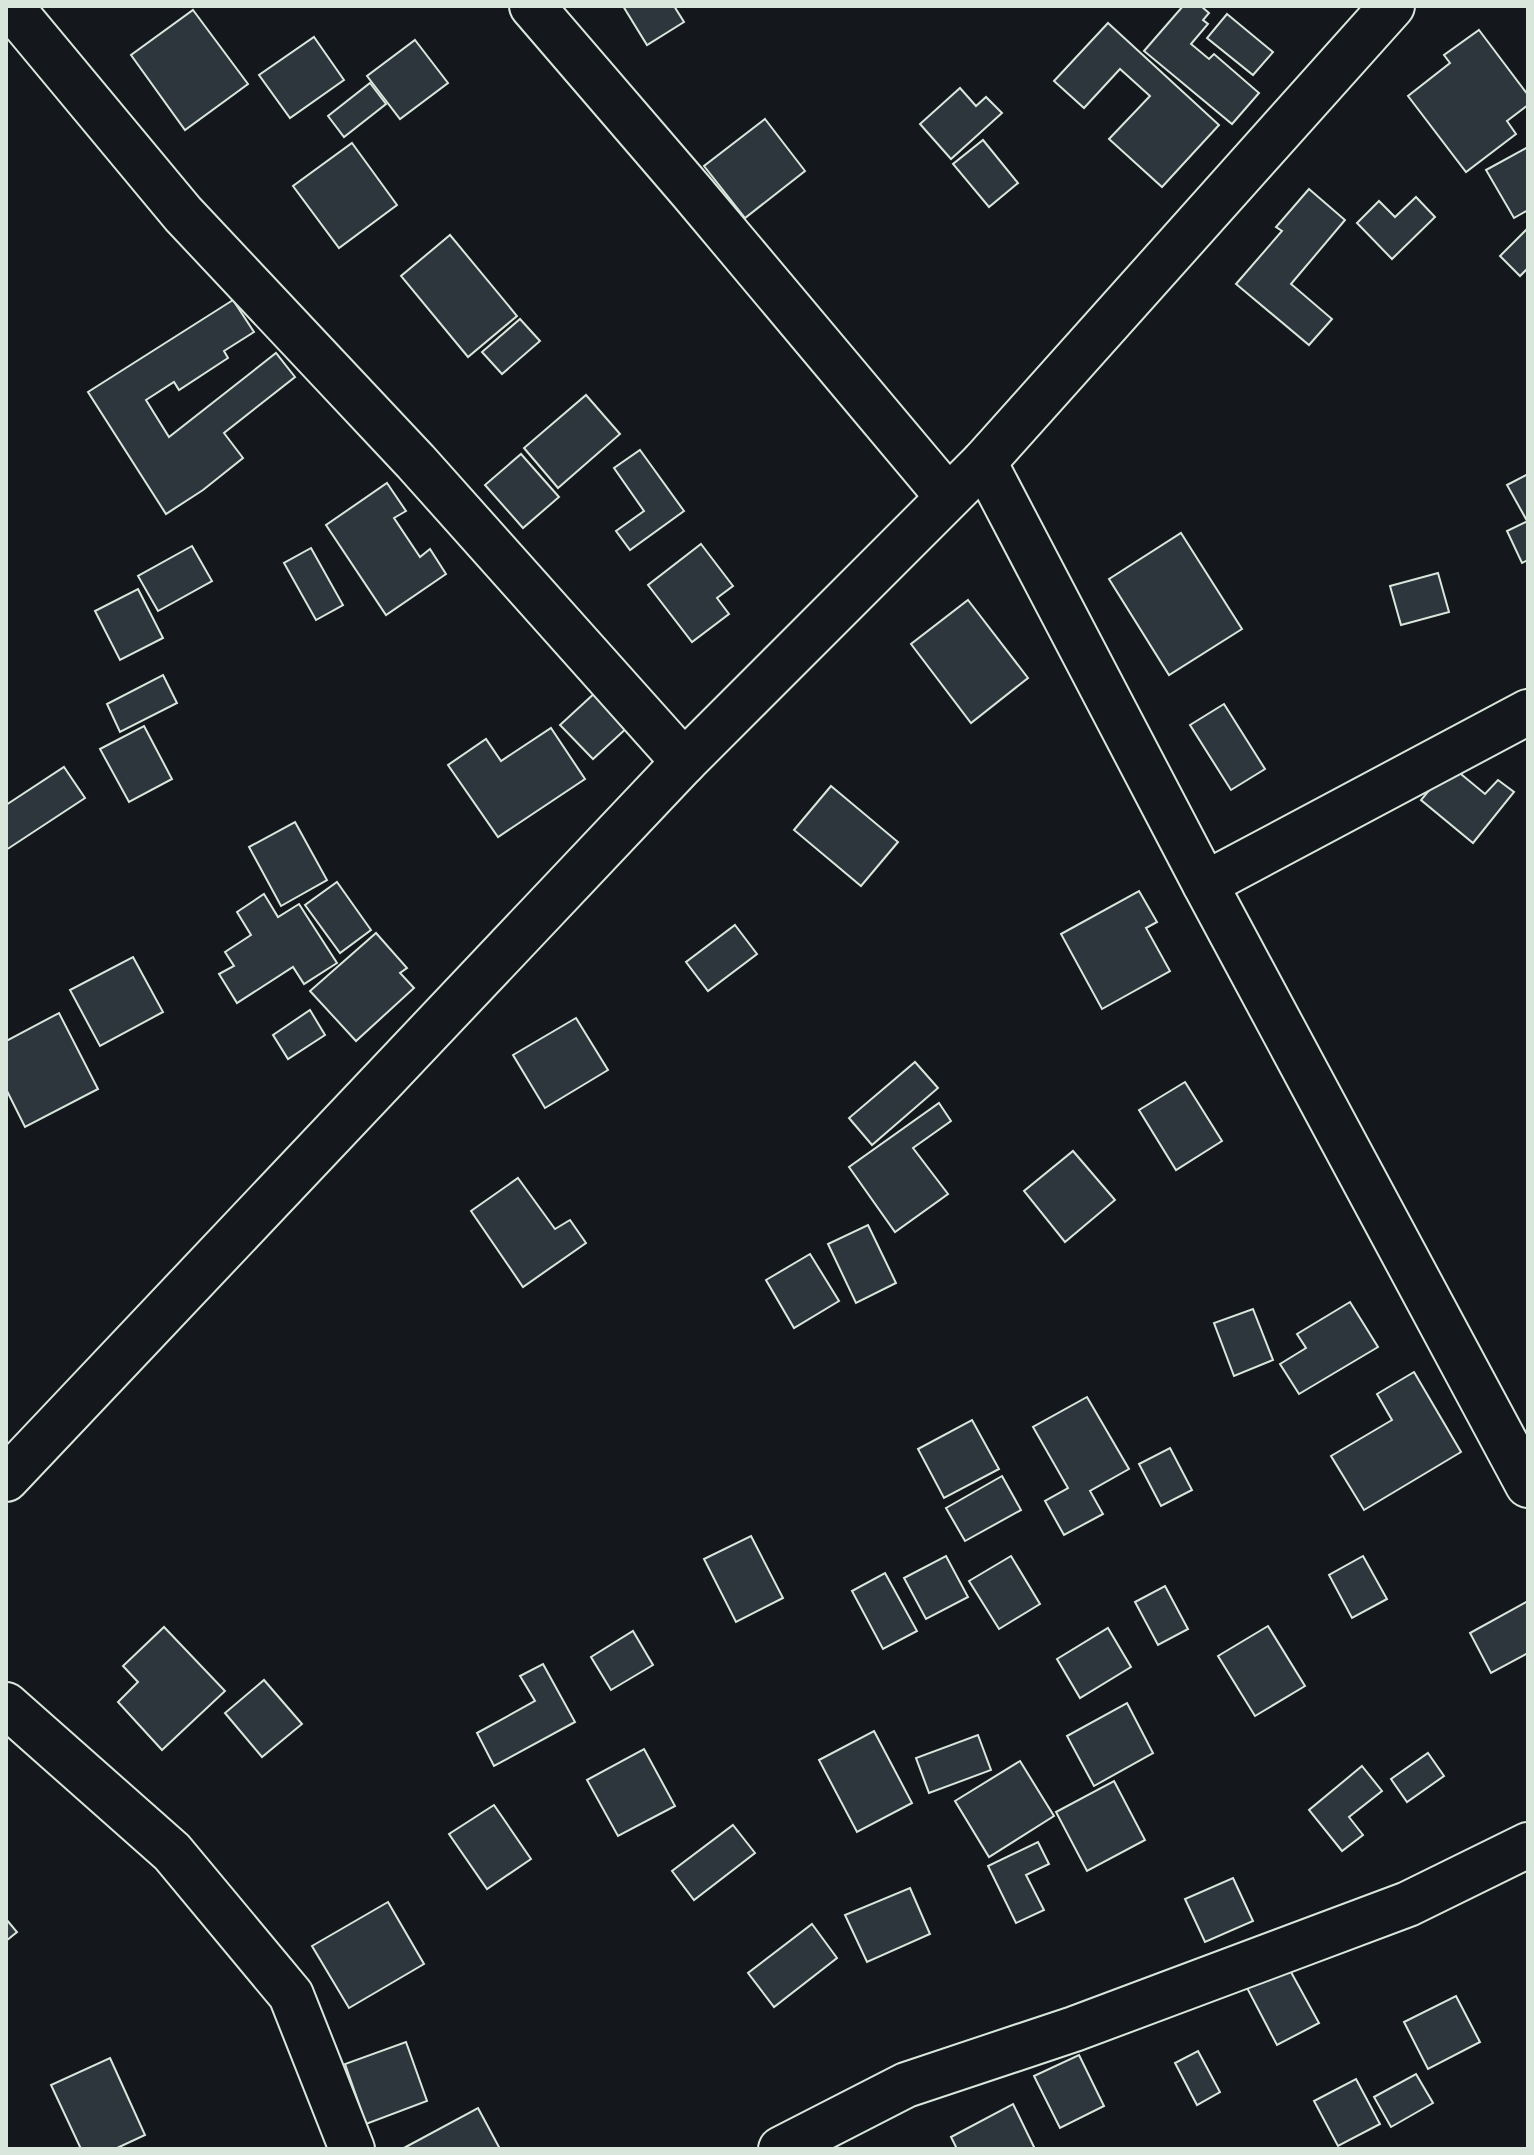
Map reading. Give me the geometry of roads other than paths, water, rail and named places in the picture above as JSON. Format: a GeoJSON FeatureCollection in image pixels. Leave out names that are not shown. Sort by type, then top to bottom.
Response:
{"type":"FeatureCollection","features":[{"type":"Feature","properties":{"kind":"street"},"geometry":{"type":"LineString","coordinates":[[10,6],[183,214],[416,462],[684,762]]}},
{"type":"Feature","properties":{"kind":"street"},"geometry":{"type":"LineString","coordinates":[[532,6],[948,497]]}},
{"type":"Feature","properties":{"kind":"street"},"geometry":{"type":"LineString","coordinates":[[6,1479],[684,762],[984,462],[1392,6]]}},
{"type":"Feature","properties":{"kind":"street"},"geometry":{"type":"LineString","coordinates":[[984,462],[1205,884],[1528,1485]]}},
{"type":"Feature","properties":{"kind":"street"},"geometry":{"type":"LineString","coordinates":[[1205,884],[1528,712]]}},
{"type":"Feature","properties":{"kind":"street"},"geometry":{"type":"LineString","coordinates":[[6,1705],[172,1852],[291,1995],[352,2149]]}},
{"type":"Feature","properties":{"kind":"street"},"geometry":{"type":"LineString","coordinates":[[781,2149],[906,2085],[1074,2029],[1408,1904],[1528,1845]]}}]}
